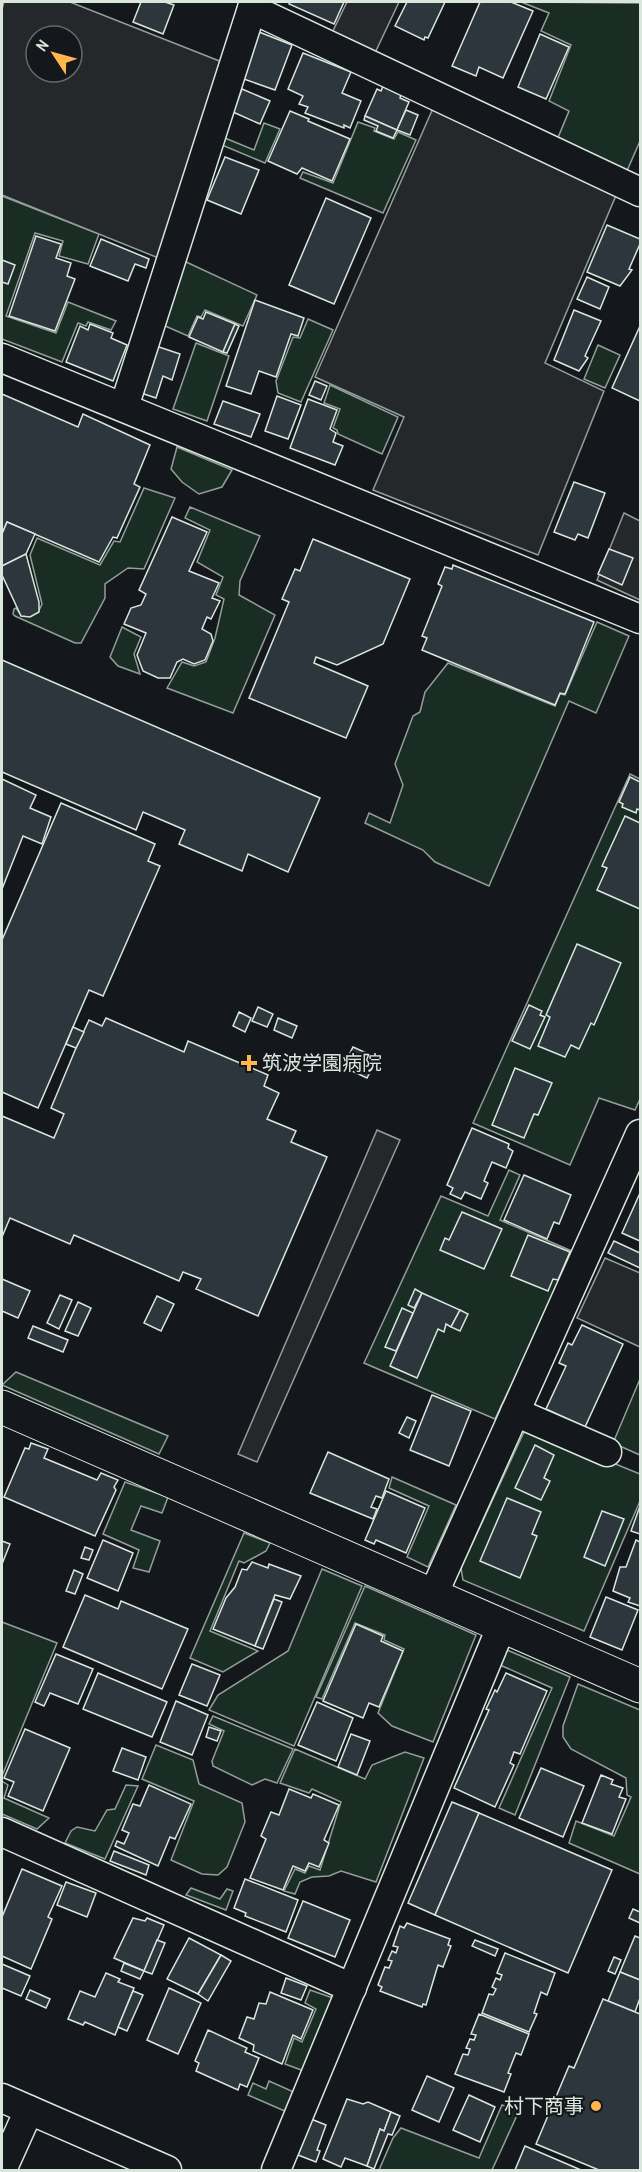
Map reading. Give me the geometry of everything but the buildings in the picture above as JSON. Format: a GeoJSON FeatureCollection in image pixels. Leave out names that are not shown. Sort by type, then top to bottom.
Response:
{"type":"FeatureCollection","features":[{"type":"Feature","properties":{"kind":"street"},"geometry":{"type":"LineString","coordinates":[[123,407],[253,5],[640,192]]}},
{"type":"Feature","properties":{"kind":"street"},"geometry":{"type":"LineString","coordinates":[[2,358],[640,619]]}},
{"type":"Feature","properties":{"kind":"street"},"geometry":{"type":"LineString","coordinates":[[433,1595],[640,1134]]}},
{"type":"Feature","properties":{"kind":"street"},"geometry":{"type":"LineString","coordinates":[[2,1408],[640,1686]]}},
{"type":"Feature","properties":{"kind":"street"},"geometry":{"type":"LineString","coordinates":[[515,1412],[607,1452]]}},
{"type":"Feature","properties":{"kind":"street"},"geometry":{"type":"LineString","coordinates":[[276,2170],[502,1625]]}},
{"type":"Feature","properties":{"kind":"street"},"geometry":{"type":"LineString","coordinates":[[2,1832],[352,1988]]}},
{"type":"Feature","properties":{"kind":"street"},"geometry":{"type":"LineString","coordinates":[[2,2098],[167,2170]]}},
{"type":"Feature","properties":{"kind":"street"},"geometry":{"type":"LineString","coordinates":[[2,2170],[29,2110]]}},
{"type":"Feature","properties":{"kind":"green space"},"geometry":{"type":"Polygon","coordinates":[[[521,2],[640,3],[640,141],[626,173],[557,140],[569,111],[549,101],[571,45],[541,31],[549,13],[521,2]]]}},
{"type":"Feature","properties":{"kind":"green space"},"geometry":{"type":"Polygon","coordinates":[[[358,122],[375,128],[374,131],[394,139],[398,132],[416,140],[383,213],[300,178],[303,172],[333,183],[358,122]]]}},
{"type":"Feature","properties":{"kind":"green space"},"geometry":{"type":"Polygon","coordinates":[[[264,123],[280,129],[265,163],[222,145],[225,138],[254,150],[264,123]]]}},
{"type":"Feature","properties":{"kind":"green space"},"geometry":{"type":"Polygon","coordinates":[[[2,196],[99,234],[88,264],[59,256],[63,241],[35,233],[6,316],[56,333],[68,302],[116,321],[111,330],[88,322],[86,326],[78,323],[62,362],[2,339],[2,196]]]}},
{"type":"Feature","properties":{"kind":"green space"},"geometry":{"type":"Polygon","coordinates":[[[184,261],[257,295],[243,326],[205,310],[201,317],[197,316],[188,336],[163,325],[184,261]]]}},
{"type":"Feature","properties":{"kind":"green space"},"geometry":{"type":"Polygon","coordinates":[[[308,319],[333,330],[301,402],[278,393],[276,381],[293,337],[300,338],[308,319]]]}},
{"type":"Feature","properties":{"kind":"green space"},"geometry":{"type":"Polygon","coordinates":[[[196,343],[229,356],[207,421],[173,409],[196,343]]]}},
{"type":"Feature","properties":{"kind":"green space"},"geometry":{"type":"Polygon","coordinates":[[[598,345],[620,355],[605,388],[584,379],[598,345]]]}},
{"type":"Feature","properties":{"kind":"green space"},"geometry":{"type":"Polygon","coordinates":[[[330,385],[398,417],[382,454],[338,434],[333,428],[340,409],[324,403],[330,385]]]}},
{"type":"Feature","properties":{"kind":"green space"},"geometry":{"type":"Polygon","coordinates":[[[177,447],[232,470],[222,487],[199,494],[182,482],[171,469],[177,447]]]}},
{"type":"Feature","properties":{"kind":"green space"},"geometry":{"type":"Polygon","coordinates":[[[144,488],[175,498],[144,569],[128,568],[105,584],[105,598],[81,643],[75,643],[13,614],[16,608],[21,615],[34,614],[39,611],[42,604],[30,555],[37,538],[100,565],[114,541],[120,542],[144,488]]]}},
{"type":"Feature","properties":{"kind":"green space"},"geometry":{"type":"Polygon","coordinates":[[[190,507],[260,536],[240,581],[239,595],[275,615],[233,713],[167,688],[182,662],[194,666],[206,662],[215,638],[224,599],[216,595],[223,577],[197,562],[210,530],[185,518],[190,507]]]}},
{"type":"Feature","properties":{"kind":"green space"},"geometry":{"type":"Polygon","coordinates":[[[597,622],[629,636],[596,713],[569,701],[489,886],[435,862],[423,850],[365,823],[369,813],[390,823],[403,785],[395,764],[413,716],[420,712],[425,692],[448,663],[555,706],[560,694],[565,695],[597,622]]]}},
{"type":"Feature","properties":{"kind":"green space"},"geometry":{"type":"Polygon","coordinates":[[[122,627],[141,637],[134,654],[140,674],[118,666],[110,657],[122,627]]]}},
{"type":"Feature","properties":{"kind":"green space"},"geometry":{"type":"Polygon","coordinates":[[[630,774],[640,779],[640,1099],[635,1110],[599,1098],[570,1165],[473,1123],[630,774]]]}},
{"type":"Feature","properties":{"kind":"green space"},"geometry":{"type":"Polygon","coordinates":[[[509,1170],[520,1175],[500,1220],[574,1252],[495,1419],[364,1363],[441,1196],[488,1216],[509,1170]]]}},
{"type":"Feature","properties":{"kind":"green space"},"geometry":{"type":"Polygon","coordinates":[[[16,1372],[168,1436],[159,1454],[2,1385],[16,1372]]]}},
{"type":"Feature","properties":{"kind":"green space"},"geometry":{"type":"Polygon","coordinates":[[[640,1379],[640,1455],[613,1443],[640,1379]]]}},
{"type":"Feature","properties":{"kind":"green space"},"geometry":{"type":"Polygon","coordinates":[[[530,1429],[640,1474],[640,1501],[584,1631],[463,1580],[461,1568],[524,1432],[530,1429]]]}},
{"type":"Feature","properties":{"kind":"green space"},"geometry":{"type":"Polygon","coordinates":[[[392,1477],[456,1505],[428,1567],[407,1557],[429,1506],[389,1488],[392,1477]]]}},
{"type":"Feature","properties":{"kind":"green space"},"geometry":{"type":"Polygon","coordinates":[[[125,1482],[168,1497],[162,1513],[141,1506],[131,1530],[160,1541],[149,1572],[133,1568],[139,1550],[103,1534],[125,1482]]]}},
{"type":"Feature","properties":{"kind":"green space"},"geometry":{"type":"Polygon","coordinates":[[[244,1533],[270,1543],[266,1551],[244,1563],[239,1561],[210,1631],[258,1651],[223,1672],[190,1658],[244,1533]]]}},
{"type":"Feature","properties":{"kind":"green space"},"geometry":{"type":"Polygon","coordinates":[[[322,1569],[362,1586],[294,1746],[209,1710],[218,1695],[288,1651],[322,1569]]]}},
{"type":"Feature","properties":{"kind":"green space"},"geometry":{"type":"Polygon","coordinates":[[[365,1586],[476,1635],[433,1742],[392,1726],[378,1713],[404,1649],[384,1640],[385,1635],[355,1623],[322,1699],[316,1697],[365,1586]]]}},
{"type":"Feature","properties":{"kind":"green space"},"geometry":{"type":"Polygon","coordinates":[[[2,1622],[57,1643],[2,1776],[2,1622]]]}},
{"type":"Feature","properties":{"kind":"green space"},"geometry":{"type":"Polygon","coordinates":[[[507,1650],[570,1677],[515,1815],[499,1808],[552,1688],[500,1665],[507,1650]]]}},
{"type":"Feature","properties":{"kind":"green space"},"geometry":{"type":"Polygon","coordinates":[[[578,1684],[640,1710],[640,1874],[569,1843],[576,1821],[614,1836],[631,1797],[627,1795],[626,1778],[571,1749],[563,1737],[563,1726],[578,1684]]]}},
{"type":"Feature","properties":{"kind":"green space"},"geometry":{"type":"Polygon","coordinates":[[[213,1716],[293,1749],[277,1783],[265,1779],[252,1785],[213,1766],[212,1761],[224,1731],[209,1724],[213,1716]]]}},
{"type":"Feature","properties":{"kind":"green space"},"geometry":{"type":"Polygon","coordinates":[[[156,1745],[193,1760],[199,1784],[242,1803],[245,1822],[227,1867],[218,1875],[202,1874],[171,1860],[194,1801],[142,1779],[156,1745]]]}},
{"type":"Feature","properties":{"kind":"green space"},"geometry":{"type":"Polygon","coordinates":[[[295,1749],[365,1779],[372,1765],[405,1752],[424,1758],[376,1882],[341,1871],[300,1882],[295,1894],[284,1891],[295,1869],[305,1873],[309,1866],[320,1870],[341,1802],[312,1789],[309,1793],[280,1783],[295,1749]]]}},
{"type":"Feature","properties":{"kind":"green space"},"geometry":{"type":"Polygon","coordinates":[[[2,1781],[8,1785],[4,1798],[49,1818],[37,1829],[2,1814],[2,1781]]]}},
{"type":"Feature","properties":{"kind":"green space"},"geometry":{"type":"Polygon","coordinates":[[[126,1785],[138,1786],[105,1859],[65,1843],[71,1831],[77,1827],[95,1831],[107,1810],[115,1809],[126,1785]]]}},
{"type":"Feature","properties":{"kind":"green space"},"geometry":{"type":"Polygon","coordinates":[[[191,1888],[220,1899],[227,1889],[233,1891],[226,1910],[186,1895],[191,1888]]]}},
{"type":"Feature","properties":{"kind":"green space"},"geometry":{"type":"Polygon","coordinates":[[[310,1990],[333,1998],[304,2071],[285,2064],[294,2038],[302,2042],[316,2009],[305,2003],[310,1990]]]}},
{"type":"Feature","properties":{"kind":"green space"},"geometry":{"type":"Polygon","coordinates":[[[269,2081],[296,2093],[287,2112],[248,2095],[253,2083],[266,2089],[269,2081]]]}},
{"type":"Feature","properties":{"kind":"green space"},"geometry":{"type":"Polygon","coordinates":[[[502,2105],[519,2111],[492,2170],[379,2170],[393,2138],[401,2128],[479,2158],[502,2105]]]}},
{"type":"Feature","properties":{"kind":"shaded area"},"geometry":{"type":"Polygon","coordinates":[[[4,2],[70,2],[222,62],[161,259],[2,195],[2,9],[4,2]]]}},
{"type":"Feature","properties":{"kind":"shaded area"},"geometry":{"type":"Polygon","coordinates":[[[347,2],[399,2],[374,55],[331,35],[347,2]]]}},
{"type":"Feature","properties":{"kind":"shaded area"},"geometry":{"type":"Polygon","coordinates":[[[434,106],[617,193],[545,363],[604,391],[538,555],[373,490],[404,417],[315,377],[434,106]]]}},
{"type":"Feature","properties":{"kind":"shaded area"},"geometry":{"type":"Polygon","coordinates":[[[624,513],[640,521],[640,600],[597,580],[624,513]]]}},
{"type":"Feature","properties":{"kind":"shaded area"},"geometry":{"type":"Polygon","coordinates":[[[377,1130],[400,1140],[257,1462],[238,1454],[377,1130]]]}},
{"type":"Feature","properties":{"kind":"shaded area"},"geometry":{"type":"Polygon","coordinates":[[[605,1258],[640,1273],[640,1347],[577,1318],[605,1258]]]}},
{"type":"Feature","properties":{"kind":"place","name":"筑波学園病院"},"geometry":{"type":"Point","coordinates":[249,1063]}},
{"type":"Feature","properties":{"kind":"place","name":"村下商事"},"geometry":{"type":"Point","coordinates":[596,2106]}}]}
